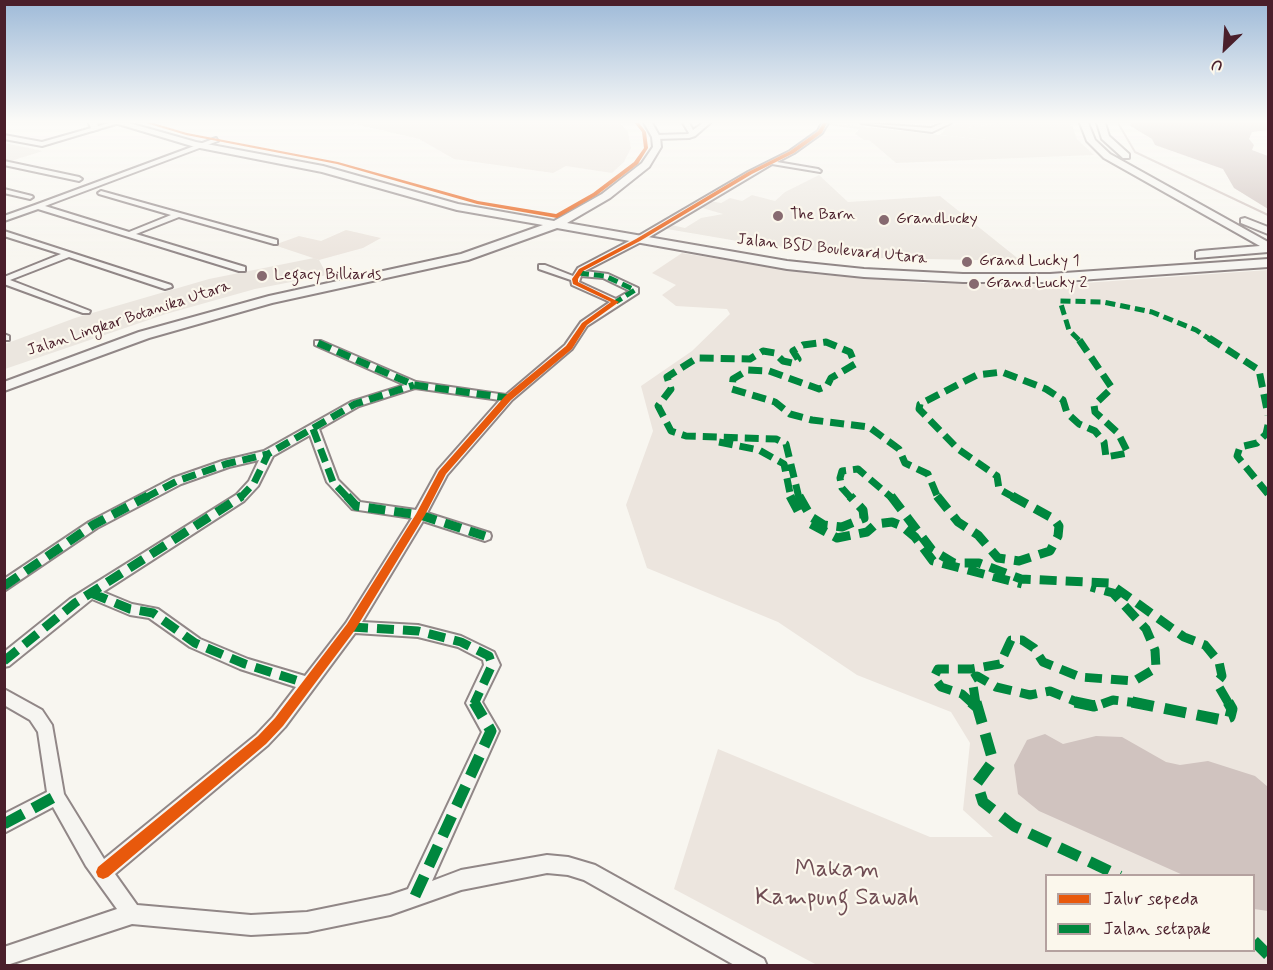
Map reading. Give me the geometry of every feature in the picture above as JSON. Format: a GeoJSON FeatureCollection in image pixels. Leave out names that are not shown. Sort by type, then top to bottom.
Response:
{"type":"FeatureCollection","features":[{"type":"Feature","properties":{"kind":"main road","name":"Jalan BSD Boulevard Utara"},"geometry":{"type":"LineString","coordinates":[[321,168],[457,207],[556,220],[595,216],[651,232],[790,255],[963,278],[1050,278],[1235,265],[1269,265]]}},
{"type":"Feature","properties":{"kind":"main road","name":"Jalan BSD Boulevard Utara"},"geometry":{"type":"LineString","coordinates":[[357,168],[477,202],[638,240],[787,265],[885,269],[1040,267],[1269,248]]}},
{"type":"Feature","properties":{"kind":"main road"},"geometry":{"type":"LineString","coordinates":[[556,220],[629,168]]}},
{"type":"Feature","properties":{"kind":"main road"},"geometry":{"type":"LineString","coordinates":[[556,220],[595,216],[643,168]]}},
{"type":"Feature","properties":{"kind":"main road"},"geometry":{"type":"LineString","coordinates":[[1131,168],[1242,225],[1269,232]]}},
{"type":"Feature","properties":{"kind":"main road"},"geometry":{"type":"LineString","coordinates":[[1145,168],[1242,225],[1269,248]]}},
{"type":"Feature","properties":{"kind":"main road","name":"Jalan Lingkar Botanika Utara"},"geometry":{"type":"LineString","coordinates":[[4,377],[269,300],[464,257],[556,220]]}},
{"type":"Feature","properties":{"kind":"main road"},"geometry":{"type":"LineString","coordinates":[[1230,252],[1248,244],[1242,225]]}},
{"type":"Feature","properties":{"kind":"main road","name":"Jalan Lingkar Botanika Utara"},"geometry":{"type":"LineString","coordinates":[[4,387],[76,355]]}},
{"type":"Feature","properties":{"kind":"street"},"geometry":{"type":"LineString","coordinates":[[29,168],[79,179]]}},
{"type":"Feature","properties":{"kind":"street"},"geometry":{"type":"LineString","coordinates":[[4,219],[138,168]]}},
{"type":"Feature","properties":{"kind":"street"},"geometry":{"type":"LineString","coordinates":[[616,302],[575,283],[577,276],[761,168]]}},
{"type":"Feature","properties":{"kind":"street"},"geometry":{"type":"LineString","coordinates":[[803,168],[818,171]]}},
{"type":"Feature","properties":{"kind":"street"},"geometry":{"type":"LineString","coordinates":[[4,192],[30,197]]}},
{"type":"Feature","properties":{"kind":"street"},"geometry":{"type":"LineString","coordinates":[[102,193],[274,242]]}},
{"type":"Feature","properties":{"kind":"street"},"geometry":{"type":"LineString","coordinates":[[37,206],[242,269]]}},
{"type":"Feature","properties":{"kind":"street"},"geometry":{"type":"LineString","coordinates":[[129,234],[178,215]]}},
{"type":"Feature","properties":{"kind":"street"},"geometry":{"type":"LineString","coordinates":[[4,233],[168,287]]}},
{"type":"Feature","properties":{"kind":"street"},"geometry":{"type":"LineString","coordinates":[[4,281],[69,254]]}},
{"type":"Feature","properties":{"kind":"street"},"geometry":{"type":"LineString","coordinates":[[103,872],[262,740],[351,627],[420,515],[441,473],[508,398],[562,354],[584,324],[616,302],[634,293],[635,290],[605,276],[577,276],[542,267]]}},
{"type":"Feature","properties":{"kind":"street"},"geometry":{"type":"LineString","coordinates":[[4,281],[86,311]]}},
{"type":"Feature","properties":{"kind":"street"},"geometry":{"type":"LineString","coordinates":[[318,344],[414,385],[508,398]]}},
{"type":"Feature","properties":{"kind":"street"},"geometry":{"type":"LineString","coordinates":[[4,586],[93,525],[177,481],[226,464],[268,454],[355,404],[414,385]]}},
{"type":"Feature","properties":{"kind":"street"},"geometry":{"type":"LineString","coordinates":[[313,429],[333,482],[356,506],[420,515],[485,536]]}},
{"type":"Feature","properties":{"kind":"street"},"geometry":{"type":"LineString","coordinates":[[4,661],[51,621],[91,593],[240,498],[254,483],[268,454]]}},
{"type":"Feature","properties":{"kind":"street"},"geometry":{"type":"LineString","coordinates":[[91,593],[130,609],[153,613],[205,648],[245,664],[308,684]]}},
{"type":"Feature","properties":{"kind":"street"},"geometry":{"type":"LineString","coordinates":[[351,627],[418,631],[461,642],[489,656],[492,666],[474,703],[491,731],[415,896]]}},
{"type":"Feature","properties":{"kind":"street"},"geometry":{"type":"LineString","coordinates":[[4,696],[36,715],[46,730],[57,796],[103,872],[132,914]]}},
{"type":"Feature","properties":{"kind":"street"},"geometry":{"type":"LineString","coordinates":[[4,824],[57,796]]}},
{"type":"Feature","properties":{"kind":"street"},"geometry":{"type":"LineString","coordinates":[[4,957],[132,914],[251,925],[307,922],[359,913],[461,880],[547,864],[568,866],[588,872],[757,966]]}},
{"type":"Feature","properties":{"kind":"shaded area"},"geometry":{"type":"Polygon","coordinates":[[[1221,168],[1268,168],[1268,209],[1234,188],[1221,168]]]}},
{"type":"Feature","properties":{"kind":"shaded area"},"geometry":{"type":"Polygon","coordinates":[[[819,175],[848,202],[940,196],[1021,261],[881,258],[749,243],[667,229],[671,225],[685,228],[701,218],[723,214],[699,207],[710,201],[721,203],[730,198],[742,201],[752,195],[775,201],[785,192],[819,175]]]}},
{"type":"Feature","properties":{"kind":"shaded area"},"geometry":{"type":"Polygon","coordinates":[[[314,258],[319,260],[327,275],[255,289],[166,314],[5,369],[5,344],[75,318],[209,279],[314,258]]]}},
{"type":"Feature","properties":{"kind":"shaded area"},"geometry":{"type":"Polygon","coordinates":[[[1045,734],[1063,744],[1096,736],[1122,737],[1166,762],[1180,765],[1208,761],[1255,776],[1268,787],[1268,911],[1255,909],[1255,874],[1181,874],[1039,811],[1018,794],[1014,765],[1027,740],[1045,734]]]}},
{"type":"Feature","properties":{"kind":"green space"},"geometry":{"type":"Polygon","coordinates":[[[520,168],[562,168],[553,173],[520,168]]]}},
{"type":"Feature","properties":{"kind":"green space"},"geometry":{"type":"Polygon","coordinates":[[[581,168],[617,168],[612,173],[581,168]]]}},
{"type":"Feature","properties":{"kind":"green space"},"geometry":{"type":"Polygon","coordinates":[[[346,230],[381,238],[363,248],[319,260],[274,245],[299,236],[321,241],[346,230]]]}},
{"type":"Feature","properties":{"kind":"green space","name":"Makam Kampung Sawah"},"geometry":{"type":"Polygon","coordinates":[[[682,253],[813,274],[924,283],[1056,285],[1268,270],[1268,965],[817,965],[674,889],[718,749],[930,837],[993,837],[963,810],[970,743],[951,712],[857,675],[778,622],[647,568],[626,505],[653,431],[641,386],[692,351],[730,314],[727,309],[676,306],[662,295],[676,285],[652,273],[682,253]]]}},
{"type":"Feature","properties":{"kind":"waterway"},"geometry":{"type":"LineString","coordinates":[[1169,168],[1268,215]]}},
{"type":"Feature","properties":{"kind":"marked path"},"geometry":{"type":"LineString","coordinates":[[579,273],[605,276],[635,290],[634,293],[616,302]]}},
{"type":"Feature","properties":{"kind":"marked path"},"geometry":{"type":"LineString","coordinates":[[1116,874],[1014,826],[983,802],[977,783],[993,761],[972,689],[972,679],[977,676],[996,687],[1030,695],[1050,691],[1070,701],[1094,706],[1113,700],[1150,704],[1222,720],[1230,717],[1232,709],[1219,687],[1218,681],[1222,676],[1219,662],[1205,645],[1184,637],[1109,583],[1021,579],[979,563],[954,563],[932,550],[895,500],[858,469],[842,471],[840,478],[842,488],[863,510],[864,518],[842,527],[824,525],[811,517],[800,502],[786,444],[776,439],[686,436],[671,431],[658,406],[671,389],[667,377],[697,358],[750,359],[763,351],[775,353],[783,361],[792,363],[798,359],[793,351],[803,345],[826,342],[850,352],[855,364],[831,378],[827,386],[819,389],[769,371],[748,370],[733,379],[732,389],[748,396],[775,402],[790,414],[812,420],[869,427],[882,434],[899,449],[905,463],[928,474],[936,495],[958,522],[978,535],[998,558],[1019,561],[1050,551],[1058,536],[1059,526],[1054,519],[999,489],[997,476],[958,449],[919,409],[920,404],[977,375],[1002,372],[1046,389],[1063,400],[1067,413],[1079,424],[1095,431],[1104,442],[1106,457],[1128,453],[1118,433],[1095,412],[1094,405],[1112,388],[1077,337],[1069,330],[1060,301],[1103,302],[1152,312],[1196,330],[1259,370],[1268,415]]}},
{"type":"Feature","properties":{"kind":"marked path"},"geometry":{"type":"LineString","coordinates":[[318,343],[414,385],[508,398]]}},
{"type":"Feature","properties":{"kind":"marked path"},"geometry":{"type":"LineString","coordinates":[[4,661],[75,603],[240,498],[254,483],[268,454],[355,404],[414,385]]}},
{"type":"Feature","properties":{"kind":"marked path"},"geometry":{"type":"LineString","coordinates":[[1268,425],[1266,434],[1257,443],[1240,447],[1237,456],[1268,494]]}},
{"type":"Feature","properties":{"kind":"marked path"},"geometry":{"type":"LineString","coordinates":[[313,429],[333,482],[356,506],[420,515],[485,536]]}},
{"type":"Feature","properties":{"kind":"marked path"},"geometry":{"type":"LineString","coordinates":[[719,442],[759,450],[784,464],[791,500],[798,511]]}},
{"type":"Feature","properties":{"kind":"marked path"},"geometry":{"type":"LineString","coordinates":[[4,586],[93,525],[177,481],[226,464],[268,454]]}},
{"type":"Feature","properties":{"kind":"marked path"},"geometry":{"type":"LineString","coordinates":[[811,524],[837,538],[867,532],[876,524],[892,522],[902,526],[915,537],[933,561],[1022,584]]}},
{"type":"Feature","properties":{"kind":"marked path"},"geometry":{"type":"LineString","coordinates":[[977,707],[962,694],[941,687],[934,677],[938,669],[972,669],[1000,664],[1011,640],[1022,640],[1034,648],[1043,662],[1080,677],[1134,681],[1156,668],[1155,650],[1146,629],[1125,603],[1113,593],[1091,587]]}},
{"type":"Feature","properties":{"kind":"marked path"},"geometry":{"type":"LineString","coordinates":[[91,593],[130,609],[153,613],[195,643],[245,664],[308,684]]}},
{"type":"Feature","properties":{"kind":"marked path"},"geometry":{"type":"LineString","coordinates":[[351,627],[418,631],[461,642],[489,656],[492,665],[474,703],[491,731],[415,896]]}},
{"type":"Feature","properties":{"kind":"marked path"},"geometry":{"type":"LineString","coordinates":[[4,824],[56,796]]}},
{"type":"Feature","properties":{"kind":"marked path"},"geometry":{"type":"LineString","coordinates":[[1255,942],[1268,955]]}},
{"type":"Feature","properties":{"kind":"cycle path"},"geometry":{"type":"LineString","coordinates":[[357,168],[477,202],[557,216],[595,194],[629,168]]}},
{"type":"Feature","properties":{"kind":"cycle path"},"geometry":{"type":"LineString","coordinates":[[103,872],[262,740],[279,722],[351,627],[420,515],[442,473],[508,398],[569,347],[584,324],[616,302],[575,283],[581,270],[638,240],[759,168]]}},
{"type":"Feature","properties":{"kind":"place","name":"The Barn"},"geometry":{"type":"Point","coordinates":[778,216]}},
{"type":"Feature","properties":{"kind":"place","name":"GrandLucky"},"geometry":{"type":"Point","coordinates":[884,220]}},
{"type":"Feature","properties":{"kind":"place","name":"Grand Lucky 1"},"geometry":{"type":"Point","coordinates":[967,262]}},
{"type":"Feature","properties":{"kind":"place","name":"Legacy Billiards"},"geometry":{"type":"Point","coordinates":[262,276]}},
{"type":"Feature","properties":{"kind":"place","name":"Grand Lucky 2"},"geometry":{"type":"Point","coordinates":[974,284]}}]}
